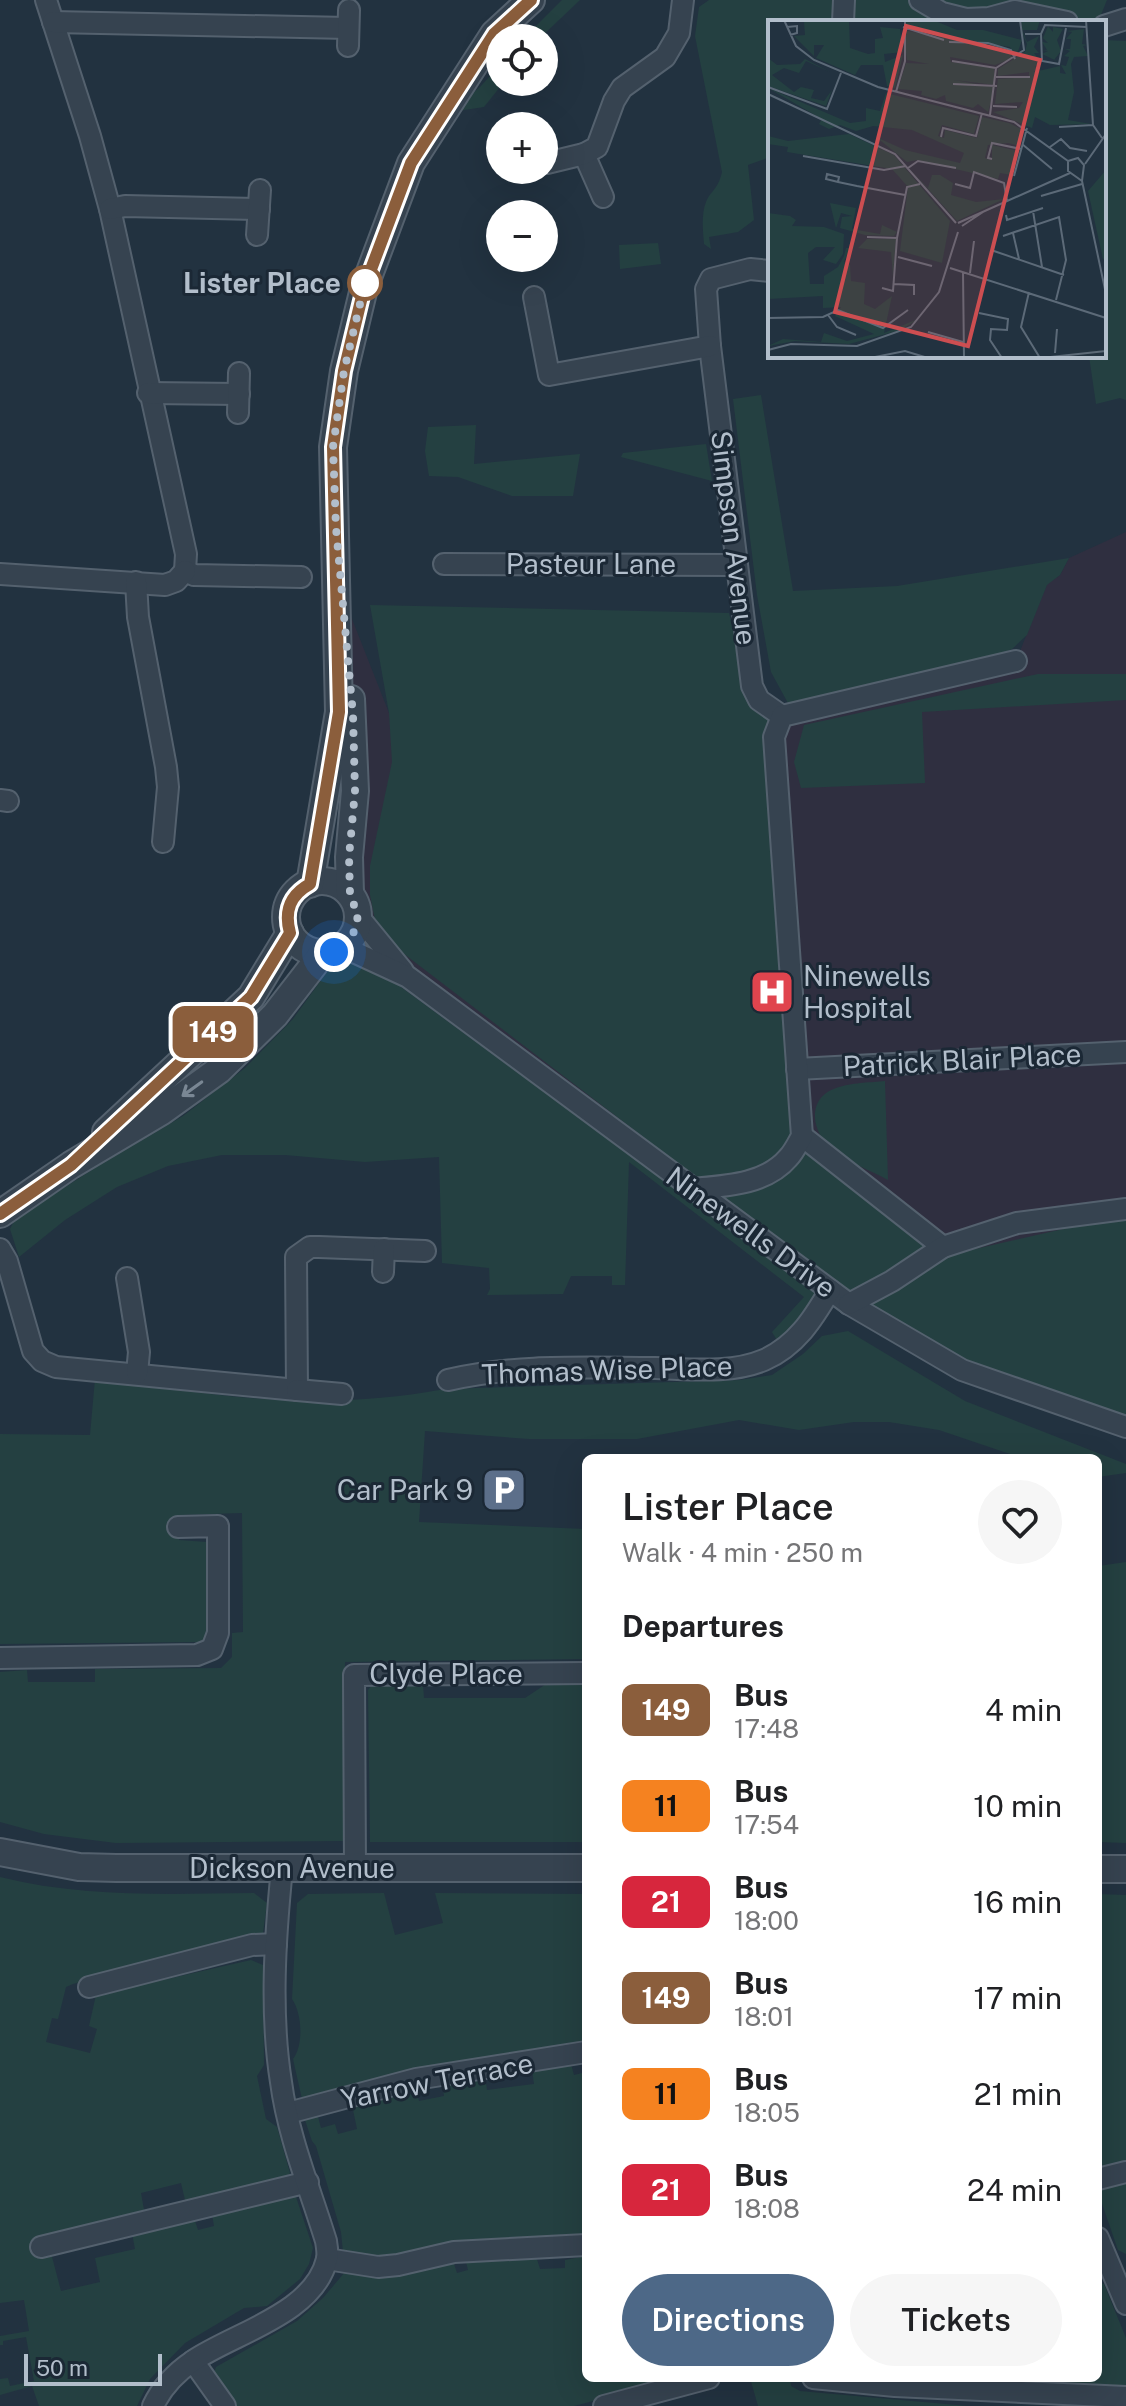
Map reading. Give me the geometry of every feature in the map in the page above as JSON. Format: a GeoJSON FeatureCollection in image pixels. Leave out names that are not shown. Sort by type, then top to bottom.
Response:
{"type":"FeatureCollection","features":[{"type":"Feature","properties":{"kind":"street"},"geometry":{"type":"LineString","coordinates":[[0,574],[165,585],[176,581],[185,571],[186,554],[148,393],[110,209],[46,0]]}},
{"type":"Feature","properties":{"kind":"street"},"geometry":{"type":"LineString","coordinates":[[310,884],[339,712],[333,447],[344,371],[364,288],[411,163],[494,34],[531,0]]}},
{"type":"Feature","properties":{"kind":"street"},"geometry":{"type":"LineString","coordinates":[[558,160],[584,154],[597,147],[622,88],[665,57],[679,33],[683,0]]}},
{"type":"Feature","properties":{"kind":"street"},"geometry":{"type":"LineString","coordinates":[[843,20],[844,0]]}},
{"type":"Feature","properties":{"kind":"street"},"geometry":{"type":"LineString","coordinates":[[920,0],[942,13],[966,19],[989,18],[1015,11],[1058,20]]}},
{"type":"Feature","properties":{"kind":"street"},"geometry":{"type":"LineString","coordinates":[[1106,25],[1126,19]]}},
{"type":"Feature","properties":{"kind":"street"},"geometry":{"type":"LineString","coordinates":[[53,22],[348,28]]}},
{"type":"Feature","properties":{"kind":"street"},"geometry":{"type":"LineString","coordinates":[[584,154],[603,197]]}},
{"type":"Feature","properties":{"kind":"street"},"geometry":{"type":"LineString","coordinates":[[110,209],[259,200],[257,235]]}},
{"type":"Feature","properties":{"kind":"street","name":"Simpson Avenue"},"geometry":{"type":"LineString","coordinates":[[768,271],[750,269],[711,279],[706,289],[710,346],[752,686],[759,700],[782,716]]}},
{"type":"Feature","properties":{"kind":"street"},"geometry":{"type":"LineString","coordinates":[[534,297],[549,375],[710,346]]}},
{"type":"Feature","properties":{"kind":"street"},"geometry":{"type":"LineString","coordinates":[[148,393],[238,404],[239,373]]}},
{"type":"Feature","properties":{"kind":"street"},"geometry":{"type":"LineString","coordinates":[[0,1214],[71,1165],[162,1111],[219,1070],[275,1015],[333,950],[352,938],[354,905],[349,857],[355,791],[353,715],[336,528]]}},
{"type":"Feature","properties":{"kind":"street","name":"Pasteur Lane"},"geometry":{"type":"LineString","coordinates":[[444,564],[737,565]]}},
{"type":"Feature","properties":{"kind":"street"},"geometry":{"type":"LineString","coordinates":[[185,571],[194,575],[301,577]]}},
{"type":"Feature","properties":{"kind":"street"},"geometry":{"type":"LineString","coordinates":[[136,582],[138,617],[166,767],[168,787],[163,842]]}},
{"type":"Feature","properties":{"kind":"street"},"geometry":{"type":"LineString","coordinates":[[691,1189],[749,1182],[788,1159],[802,1136],[774,737],[782,716],[1016,661]]}},
{"type":"Feature","properties":{"kind":"street"},"geometry":{"type":"LineString","coordinates":[[333,950],[304,948],[290,933],[287,923],[289,904],[301,889],[310,884],[332,883],[354,905]]}},
{"type":"Feature","properties":{"kind":"street","name":"Ninewells Drive"},"geometry":{"type":"LineString","coordinates":[[354,905],[408,977],[849,1304],[962,1370],[1126,1427]]}},
{"type":"Feature","properties":{"kind":"street"},"geometry":{"type":"LineString","coordinates":[[71,1165],[251,997],[290,933]]}},
{"type":"Feature","properties":{"kind":"street","name":"Ninewells Drive"},"geometry":{"type":"LineString","coordinates":[[333,950],[408,977]]}},
{"type":"Feature","properties":{"kind":"street","name":"Patrick Blair Place"},"geometry":{"type":"LineString","coordinates":[[797,1069],[1126,1052]]}},
{"type":"Feature","properties":{"kind":"street"},"geometry":{"type":"LineString","coordinates":[[802,1136],[943,1247]]}},
{"type":"Feature","properties":{"kind":"street"},"geometry":{"type":"LineString","coordinates":[[849,1304],[892,1281],[943,1247],[1017,1223],[1126,1209]]}},
{"type":"Feature","properties":{"kind":"street"},"geometry":{"type":"LineString","coordinates":[[297,1390],[296,1257],[310,1247],[425,1251]]}},
{"type":"Feature","properties":{"kind":"street"},"geometry":{"type":"LineString","coordinates":[[0,1249],[7,1261],[33,1351],[42,1361],[56,1367],[342,1394]]}},
{"type":"Feature","properties":{"kind":"street"},"geometry":{"type":"LineString","coordinates":[[383,1272],[384,1249]]}},
{"type":"Feature","properties":{"kind":"street"},"geometry":{"type":"LineString","coordinates":[[127,1278],[139,1352],[137,1373]]}},
{"type":"Feature","properties":{"kind":"street","name":"Thomas Wise Place"},"geometry":{"type":"LineString","coordinates":[[448,1380],[545,1367],[726,1369],[763,1361],[790,1344],[805,1329],[830,1290]]}},
{"type":"Feature","properties":{"kind":"street"},"geometry":{"type":"LineString","coordinates":[[0,1658],[197,1655],[212,1649],[218,1633],[218,1526],[178,1527]]}},
{"type":"Feature","properties":{"kind":"street","name":"Clyde Place"},"geometry":{"type":"LineString","coordinates":[[355,1868],[354,1675],[582,1673]]}},
{"type":"Feature","properties":{"kind":"street","name":"Dickson Avenue"},"geometry":{"type":"LineString","coordinates":[[0,1852],[79,1867],[582,1868]]}},
{"type":"Feature","properties":{"kind":"street"},"geometry":{"type":"LineString","coordinates":[[153,2406],[162,2387],[193,2361],[288,2310],[313,2287],[327,2259],[326,2241],[281,2084],[276,1944],[282,1868]]}},
{"type":"Feature","properties":{"kind":"street"},"geometry":{"type":"LineString","coordinates":[[1102,1869],[1126,1869]]}},
{"type":"Feature","properties":{"kind":"street"},"geometry":{"type":"LineString","coordinates":[[89,1987],[252,1945],[276,1944]]}},
{"type":"Feature","properties":{"kind":"street","name":"Yarrow Terrace"},"geometry":{"type":"LineString","coordinates":[[288,2113],[416,2079],[582,2053]]}},
{"type":"Feature","properties":{"kind":"street"},"geometry":{"type":"LineString","coordinates":[[1102,2178],[1126,2172]]}},
{"type":"Feature","properties":{"kind":"street"},"geometry":{"type":"LineString","coordinates":[[41,2247],[308,2182]]}},
{"type":"Feature","properties":{"kind":"street"},"geometry":{"type":"LineString","coordinates":[[327,2259],[378,2267],[454,2252],[582,2245]]}},
{"type":"Feature","properties":{"kind":"street"},"geometry":{"type":"LineString","coordinates":[[1102,2247],[1126,2304]]}},
{"type":"Feature","properties":{"kind":"street"},"geometry":{"type":"LineString","coordinates":[[193,2361],[225,2406]]}},
{"type":"Feature","properties":{"kind":"street"},"geometry":{"type":"LineString","coordinates":[[604,2406],[694,2382]]}},
{"type":"Feature","properties":{"kind":"street"},"geometry":{"type":"LineString","coordinates":[[856,2382],[1126,2397]]}},
{"type":"Feature","properties":{"kind":"shaded area","name":"Ninewells Hospital"},"geometry":{"type":"Polygon","coordinates":[[[1126,532],[1126,1427],[962,1370],[349,944],[358,916],[343,596],[389,713],[736,644],[742,611],[752,686],[783,716],[1016,661],[1047,584],[1060,575],[1069,558],[1126,532]]]}},
{"type":"Feature","properties":{"kind":"green space"},"geometry":{"type":"Polygon","coordinates":[[[562,0],[580,0],[555,24],[538,24],[562,0]]]}},
{"type":"Feature","properties":{"kind":"green space"},"geometry":{"type":"Polygon","coordinates":[[[709,0],[1107,0],[1099,20],[768,20],[768,158],[748,165],[754,220],[738,232],[709,237],[711,249],[704,244],[703,212],[722,172],[695,36],[699,7],[709,0]]]}},
{"type":"Feature","properties":{"kind":"green space"},"geometry":{"type":"Polygon","coordinates":[[[1106,40],[1126,41],[1126,400],[1120,398],[1096,404],[1089,358],[1106,358],[1106,40]]]}},
{"type":"Feature","properties":{"kind":"green space"},"geometry":{"type":"Polygon","coordinates":[[[486,80],[486,96],[493,96],[484,107],[451,112],[486,80]]]}},
{"type":"Feature","properties":{"kind":"green space"},"geometry":{"type":"Polygon","coordinates":[[[658,243],[661,264],[620,269],[619,245],[658,243]]]}},
{"type":"Feature","properties":{"kind":"green space"},"geometry":{"type":"Polygon","coordinates":[[[761,395],[793,591],[897,586],[1069,558],[1060,575],[1047,585],[1027,635],[1012,649],[990,659],[789,705],[771,672],[757,595],[733,399],[761,395]]]}},
{"type":"Feature","properties":{"kind":"green space"},"geometry":{"type":"Polygon","coordinates":[[[476,425],[474,464],[580,454],[573,496],[512,496],[458,477],[429,476],[425,451],[428,427],[476,425]]]}},
{"type":"Feature","properties":{"kind":"green space"},"geometry":{"type":"Polygon","coordinates":[[[706,444],[712,481],[621,457],[623,453],[706,444]]]}},
{"type":"Feature","properties":{"kind":"green space"},"geometry":{"type":"Polygon","coordinates":[[[370,605],[729,613],[749,696],[770,714],[793,1136],[953,1254],[1085,1224],[1126,1220],[1126,1421],[963,1365],[847,1293],[395,947],[375,920],[370,895],[370,866],[392,762],[389,713],[370,605]]]}},
{"type":"Feature","properties":{"kind":"green space"},"geometry":{"type":"Polygon","coordinates":[[[1038,674],[1126,674],[1126,700],[922,712],[925,783],[801,788],[794,762],[804,725],[1038,674]]]}},
{"type":"Feature","properties":{"kind":"green space"},"geometry":{"type":"Polygon","coordinates":[[[355,960],[371,965],[819,1294],[807,1316],[778,1342],[772,1332],[804,1297],[629,1162],[625,1285],[612,1285],[612,1276],[571,1276],[563,1294],[487,1295],[490,1289],[489,1268],[442,1263],[439,1157],[365,1162],[285,1155],[222,1155],[168,1166],[117,1187],[65,1220],[19,1257],[10,1229],[15,1219],[183,1116],[245,1068],[293,1019],[327,972],[338,963],[355,960]]]}},
{"type":"Feature","properties":{"kind":"green space"},"geometry":{"type":"Polygon","coordinates":[[[885,1081],[888,1180],[832,1150],[820,1135],[815,1117],[817,1105],[830,1091],[851,1084],[885,1081]]]}},
{"type":"Feature","properties":{"kind":"green space"},"geometry":{"type":"Polygon","coordinates":[[[848,1331],[965,1401],[1100,1454],[1010,1454],[939,1430],[889,1422],[854,1422],[799,1430],[739,1420],[637,1439],[529,1439],[425,1431],[419,1522],[582,1529],[582,1659],[345,1662],[344,1841],[116,1843],[44,1834],[0,1822],[0,1672],[27,1670],[28,1682],[95,1682],[95,1669],[221,1668],[232,1657],[232,1633],[243,1632],[242,1513],[179,1515],[179,1540],[207,1542],[207,1637],[200,1642],[0,1644],[0,1434],[90,1435],[95,1379],[238,1397],[306,1401],[386,1397],[445,1389],[740,1380],[772,1375],[803,1354],[822,1336],[848,1331]]]}},
{"type":"Feature","properties":{"kind":"green space"},"geometry":{"type":"Polygon","coordinates":[[[1102,1455],[1126,1464],[1126,1473],[1102,1476],[1102,1455]]]}},
{"type":"Feature","properties":{"kind":"green space"},"geometry":{"type":"Polygon","coordinates":[[[1126,1562],[1126,1843],[1102,1842],[1102,1565],[1126,1562]]]}},
{"type":"Feature","properties":{"kind":"green space"},"geometry":{"type":"Polygon","coordinates":[[[423,1684],[424,1698],[525,1698],[546,1684],[582,1684],[582,1842],[370,1842],[368,1690],[371,1686],[423,1684]]]}},
{"type":"Feature","properties":{"kind":"green space"},"geometry":{"type":"Polygon","coordinates":[[[0,1877],[95,1892],[254,1893],[267,1903],[263,1933],[73,1984],[66,1987],[58,2019],[52,2018],[46,2042],[90,2053],[97,2029],[89,2026],[96,1995],[251,1960],[263,1965],[264,2065],[257,2076],[266,2119],[277,2127],[290,2173],[282,2181],[186,2204],[181,2183],[141,2193],[144,2210],[51,2253],[61,2291],[100,2282],[95,2258],[135,2249],[132,2233],[194,2218],[198,2230],[214,2226],[212,2214],[296,2197],[313,2248],[309,2264],[300,2279],[267,2306],[244,2308],[185,2343],[150,2379],[137,2406],[39,2406],[32,2386],[0,2395],[0,2379],[8,2378],[10,2386],[34,2381],[26,2337],[3,2341],[0,2345],[0,2336],[29,2331],[24,2300],[0,2303],[0,1877]]]}},
{"type":"Feature","properties":{"kind":"green space"},"geometry":{"type":"Polygon","coordinates":[[[384,1893],[395,1935],[443,1923],[435,1893],[582,1894],[582,2045],[302,2099],[293,2059],[299,2046],[300,2029],[298,2012],[292,1999],[297,1903],[308,1894],[384,1893]]]}},
{"type":"Feature","properties":{"kind":"green space"},"geometry":{"type":"Polygon","coordinates":[[[1102,1894],[1126,1895],[1126,2162],[1102,2169],[1102,1894]]]}},
{"type":"Feature","properties":{"kind":"green space"},"geometry":{"type":"Polygon","coordinates":[[[571,2064],[574,2075],[582,2073],[582,2238],[377,2260],[343,2252],[341,2232],[316,2146],[305,2120],[317,2113],[321,2128],[335,2124],[338,2134],[357,2129],[352,2105],[416,2088],[419,2101],[444,2096],[442,2082],[485,2076],[487,2090],[534,2084],[532,2070],[571,2064]]]}},
{"type":"Feature","properties":{"kind":"green space"},"geometry":{"type":"Polygon","coordinates":[[[1126,2179],[1126,2254],[1118,2250],[1102,2204],[1102,2186],[1126,2179]]]}},
{"type":"Feature","properties":{"kind":"green space"},"geometry":{"type":"Polygon","coordinates":[[[536,2256],[540,2269],[565,2268],[565,2260],[582,2257],[582,2382],[666,2382],[574,2406],[237,2406],[213,2376],[216,2367],[297,2321],[323,2298],[345,2272],[388,2276],[453,2261],[457,2273],[468,2270],[465,2258],[536,2256]]]}},
{"type":"Feature","properties":{"kind":"green space"},"geometry":{"type":"Polygon","coordinates":[[[1102,2284],[1126,2338],[1126,2390],[1031,2382],[1102,2382],[1102,2284]]]}},
{"type":"Feature","properties":{"kind":"green space"},"geometry":{"type":"Polygon","coordinates":[[[751,2382],[790,2382],[791,2386],[800,2391],[968,2406],[758,2406],[751,2382]]]}},
{"type":"Feature","properties":{"kind":"bus line","name":"149"},"geometry":{"type":"LineString","coordinates":[[0,1214],[71,1165],[251,997],[290,933],[287,923],[289,904],[301,889],[310,884],[339,712],[333,447],[344,371],[364,288],[411,163],[494,34],[531,0]]}},
{"type":"Feature","properties":{"kind":"place","name":"Lister Place"},"geometry":{"type":"Point","coordinates":[365,283]}},
{"type":"Feature","properties":{"kind":"place","name":"Ninewells Hospital"},"geometry":{"type":"Point","coordinates":[772,992]}},
{"type":"Feature","properties":{"kind":"place","name":"Car Park 9"},"geometry":{"type":"Point","coordinates":[504,1490]}},
{"type":"Feature","properties":{"kind":"route"},"geometry":{"type":"LineString","coordinates":[[334,952],[352,938],[358,916],[350,894],[349,857],[355,791],[353,715],[336,528],[333,447],[344,371],[365,283]]}}]}
